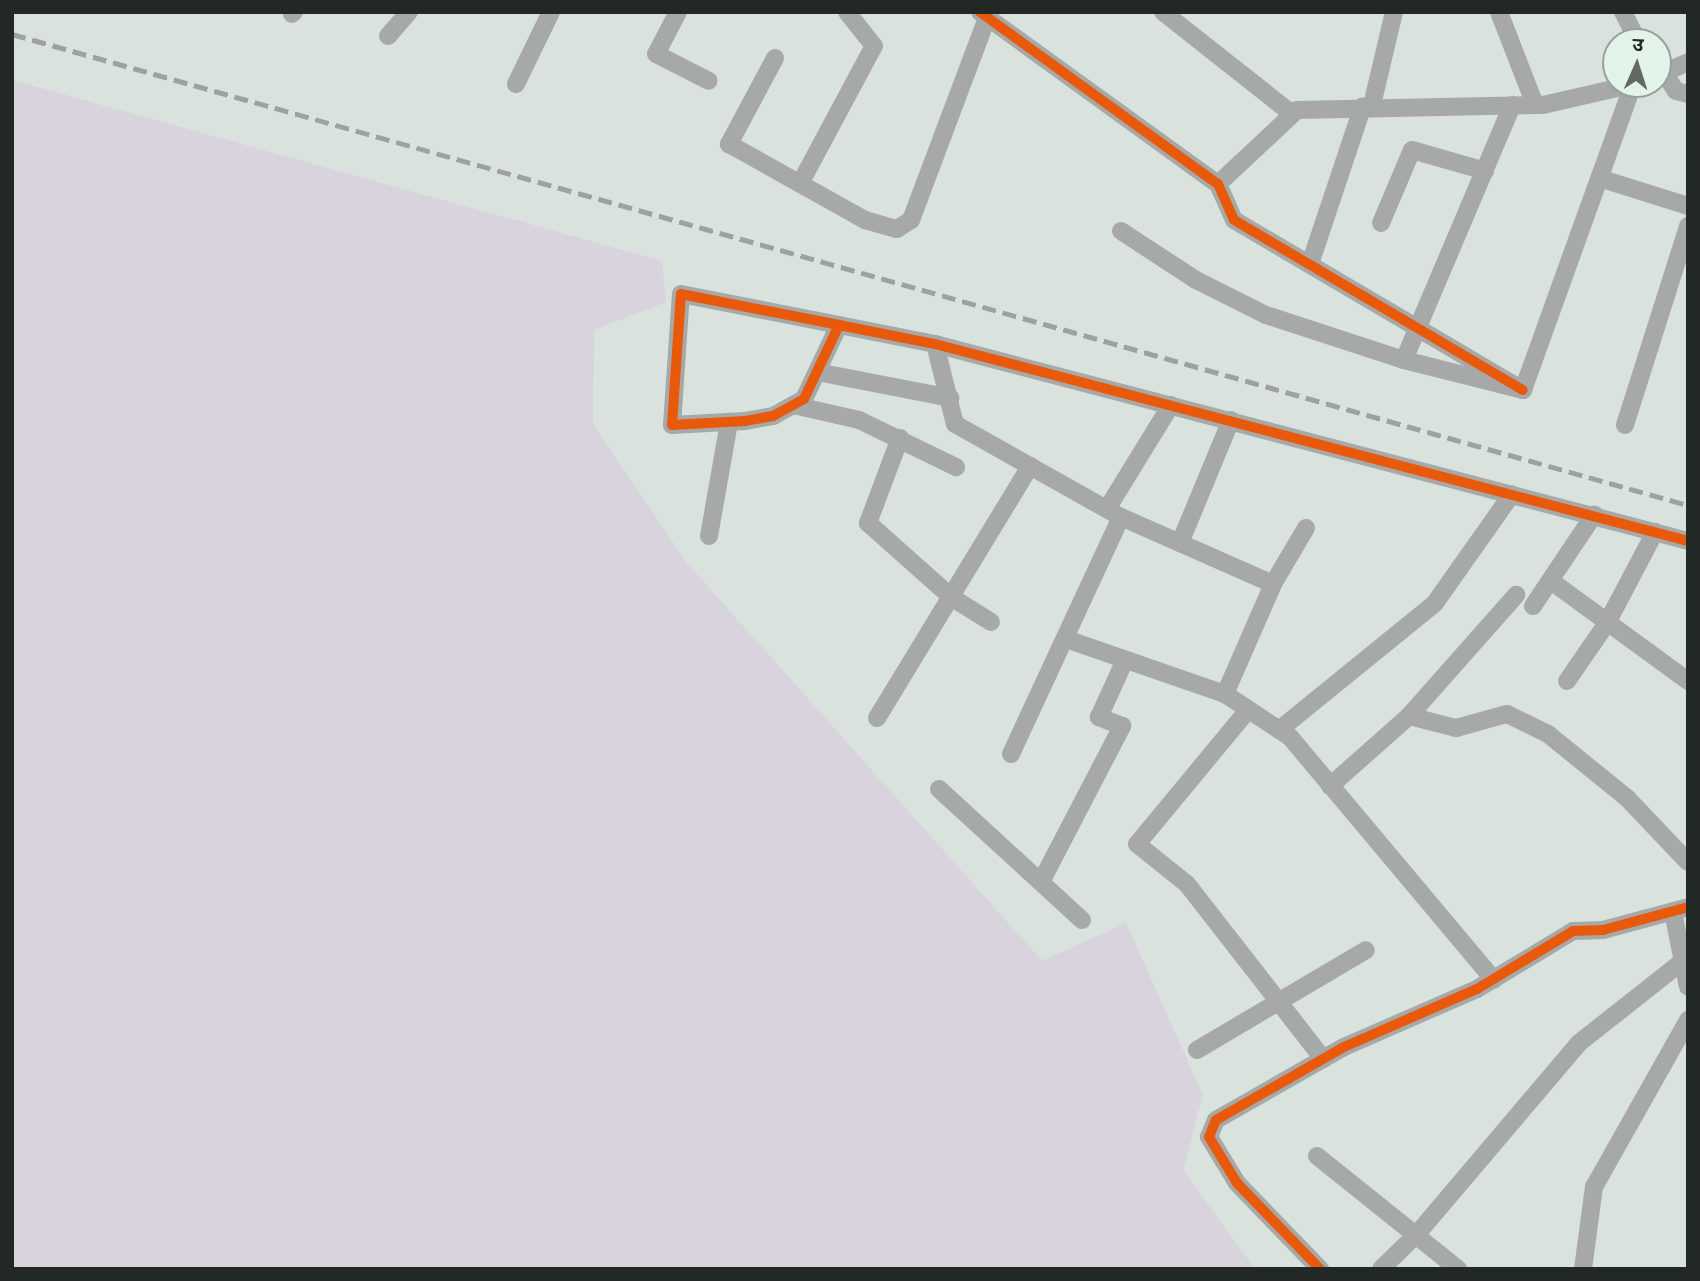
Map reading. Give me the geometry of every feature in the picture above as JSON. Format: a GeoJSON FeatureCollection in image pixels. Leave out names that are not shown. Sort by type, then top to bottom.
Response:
{"type":"FeatureCollection","features":[{"type":"Feature","properties":{"kind":"street"},"geometry":{"type":"LineString","coordinates":[[388,36],[409,12]]}},
{"type":"Feature","properties":{"kind":"street"},"geometry":{"type":"LineString","coordinates":[[516,84],[551,12]]}},
{"type":"Feature","properties":{"kind":"street"},"geometry":{"type":"LineString","coordinates":[[678,12],[656,54],[709,80]]}},
{"type":"Feature","properties":{"kind":"street"},"geometry":{"type":"LineString","coordinates":[[802,180],[874,46],[847,12]]}},
{"type":"Feature","properties":{"kind":"street"},"geometry":{"type":"LineString","coordinates":[[1163,12],[1292,114]]}},
{"type":"Feature","properties":{"kind":"street"},"geometry":{"type":"LineString","coordinates":[[1311,261],[1368,106],[1394,12]]}},
{"type":"Feature","properties":{"kind":"street"},"geometry":{"type":"LineString","coordinates":[[1499,12],[1535,105]]}},
{"type":"Feature","properties":{"kind":"street"},"geometry":{"type":"LineString","coordinates":[[1623,12],[1631,28]]}},
{"type":"Feature","properties":{"kind":"street"},"geometry":{"type":"LineString","coordinates":[[775,58],[729,145],[802,180],[865,220],[897,229],[911,220],[983,15],[1218,184],[1234,220],[1311,261],[1523,390]]}},
{"type":"Feature","properties":{"kind":"street"},"geometry":{"type":"LineString","coordinates":[[1672,69],[1688,62]]}},
{"type":"Feature","properties":{"kind":"street"},"geometry":{"type":"LineString","coordinates":[[1672,86],[1676,91],[1688,94]]}},
{"type":"Feature","properties":{"kind":"street"},"geometry":{"type":"LineString","coordinates":[[1218,184],[1292,114],[1368,106],[1535,105],[1602,91]]}},
{"type":"Feature","properties":{"kind":"street"},"geometry":{"type":"LineString","coordinates":[[1523,390],[1629,98]]}},
{"type":"Feature","properties":{"kind":"street"},"geometry":{"type":"LineString","coordinates":[[1404,360],[1512,105]]}},
{"type":"Feature","properties":{"kind":"street"},"geometry":{"type":"LineString","coordinates":[[1381,223],[1412,149],[1485,172]]}},
{"type":"Feature","properties":{"kind":"street"},"geometry":{"type":"LineString","coordinates":[[1602,179],[1688,206]]}},
{"type":"Feature","properties":{"kind":"street"},"geometry":{"type":"LineString","coordinates":[[1625,425],[1688,226]]}},
{"type":"Feature","properties":{"kind":"street"},"geometry":{"type":"LineString","coordinates":[[1121,231],[1196,280],[1266,315],[1404,360],[1523,390]]}},
{"type":"Feature","properties":{"kind":"street"},"geometry":{"type":"LineString","coordinates":[[839,325],[804,399],[773,416],[672,425],[681,294],[839,325],[935,345],[1688,541]]}},
{"type":"Feature","properties":{"kind":"street"},"geometry":{"type":"LineString","coordinates":[[935,345],[951,398],[954,424],[1114,513],[1273,584]]}},
{"type":"Feature","properties":{"kind":"street"},"geometry":{"type":"LineString","coordinates":[[817,372],[951,398]]}},
{"type":"Feature","properties":{"kind":"street"},"geometry":{"type":"LineString","coordinates":[[793,405],[859,420],[956,467]]}},
{"type":"Feature","properties":{"kind":"street"},"geometry":{"type":"LineString","coordinates":[[1011,754],[1066,639],[1114,513],[1171,405]]}},
{"type":"Feature","properties":{"kind":"street"},"geometry":{"type":"LineString","coordinates":[[1180,543],[1231,420]]}},
{"type":"Feature","properties":{"kind":"street"},"geometry":{"type":"LineString","coordinates":[[709,536],[729,422]]}},
{"type":"Feature","properties":{"kind":"street"},"geometry":{"type":"LineString","coordinates":[[900,438],[867,523],[951,597],[991,621]]}},
{"type":"Feature","properties":{"kind":"street"},"geometry":{"type":"LineString","coordinates":[[877,718],[1030,466]]}},
{"type":"Feature","properties":{"kind":"street"},"geometry":{"type":"LineString","coordinates":[[1279,730],[1434,603],[1512,494]]}},
{"type":"Feature","properties":{"kind":"street"},"geometry":{"type":"LineString","coordinates":[[1533,606],[1594,516]]}},
{"type":"Feature","properties":{"kind":"street"},"geometry":{"type":"LineString","coordinates":[[1224,694],[1273,584],[1306,528]]}},
{"type":"Feature","properties":{"kind":"street"},"geometry":{"type":"LineString","coordinates":[[1567,681],[1607,623],[1656,532]]}},
{"type":"Feature","properties":{"kind":"street"},"geometry":{"type":"LineString","coordinates":[[1551,581],[1688,681]]}},
{"type":"Feature","properties":{"kind":"street"},"geometry":{"type":"LineString","coordinates":[[1330,786],[1409,716],[1516,595]]}},
{"type":"Feature","properties":{"kind":"street"},"geometry":{"type":"LineString","coordinates":[[1066,639],[1224,694],[1279,730],[1330,786],[1494,980]]}},
{"type":"Feature","properties":{"kind":"street"},"geometry":{"type":"LineString","coordinates":[[1042,880],[1122,726],[1099,717],[1125,660]]}},
{"type":"Feature","properties":{"kind":"street"},"geometry":{"type":"LineString","coordinates":[[1248,710],[1137,845],[1187,884],[1323,1059]]}},
{"type":"Feature","properties":{"kind":"street"},"geometry":{"type":"LineString","coordinates":[[1409,716],[1456,728],[1507,714],[1548,734],[1628,799],[1688,862]]}},
{"type":"Feature","properties":{"kind":"street"},"geometry":{"type":"LineString","coordinates":[[939,789],[1042,880],[1082,920]]}},
{"type":"Feature","properties":{"kind":"street"},"geometry":{"type":"LineString","coordinates":[[1320,1269],[1237,1183],[1209,1138],[1216,1120],[1323,1059],[1494,980],[1573,931],[1603,930],[1680,910],[1683,961],[1688,987]]}},
{"type":"Feature","properties":{"kind":"street"},"geometry":{"type":"LineString","coordinates":[[1197,1050],[1366,950]]}},
{"type":"Feature","properties":{"kind":"street"},"geometry":{"type":"LineString","coordinates":[[1381,1269],[1418,1234],[1579,1042],[1683,961]]}},
{"type":"Feature","properties":{"kind":"street"},"geometry":{"type":"LineString","coordinates":[[1583,1269],[1594,1187],[1688,1020]]}},
{"type":"Feature","properties":{"kind":"street"},"geometry":{"type":"LineString","coordinates":[[1317,1156],[1418,1234],[1458,1269]]}},
{"type":"Feature","properties":{"kind":"shaded area"},"geometry":{"type":"Polygon","coordinates":[[[12,80],[662,261],[666,302],[594,330],[593,424],[687,563],[1042,961],[1126,923],[1203,1095],[1183,1170],[1255,1269],[12,1269],[12,80]]]}},
{"type":"Feature","properties":{"kind":"railway"},"geometry":{"type":"LineString","coordinates":[[12,34],[1688,505]]}},
{"type":"Feature","properties":{"kind":"cycle path"},"geometry":{"type":"LineString","coordinates":[[980,12],[1218,184],[1234,220],[1523,390]]}},
{"type":"Feature","properties":{"kind":"cycle path"},"geometry":{"type":"LineString","coordinates":[[839,325],[804,399],[773,416],[745,421],[672,425],[681,294],[839,325],[935,344],[1688,541]]}},
{"type":"Feature","properties":{"kind":"cycle path"},"geometry":{"type":"LineString","coordinates":[[1320,1269],[1237,1183],[1209,1137],[1216,1120],[1344,1047],[1477,989],[1573,931],[1603,930],[1688,907]]}}]}
